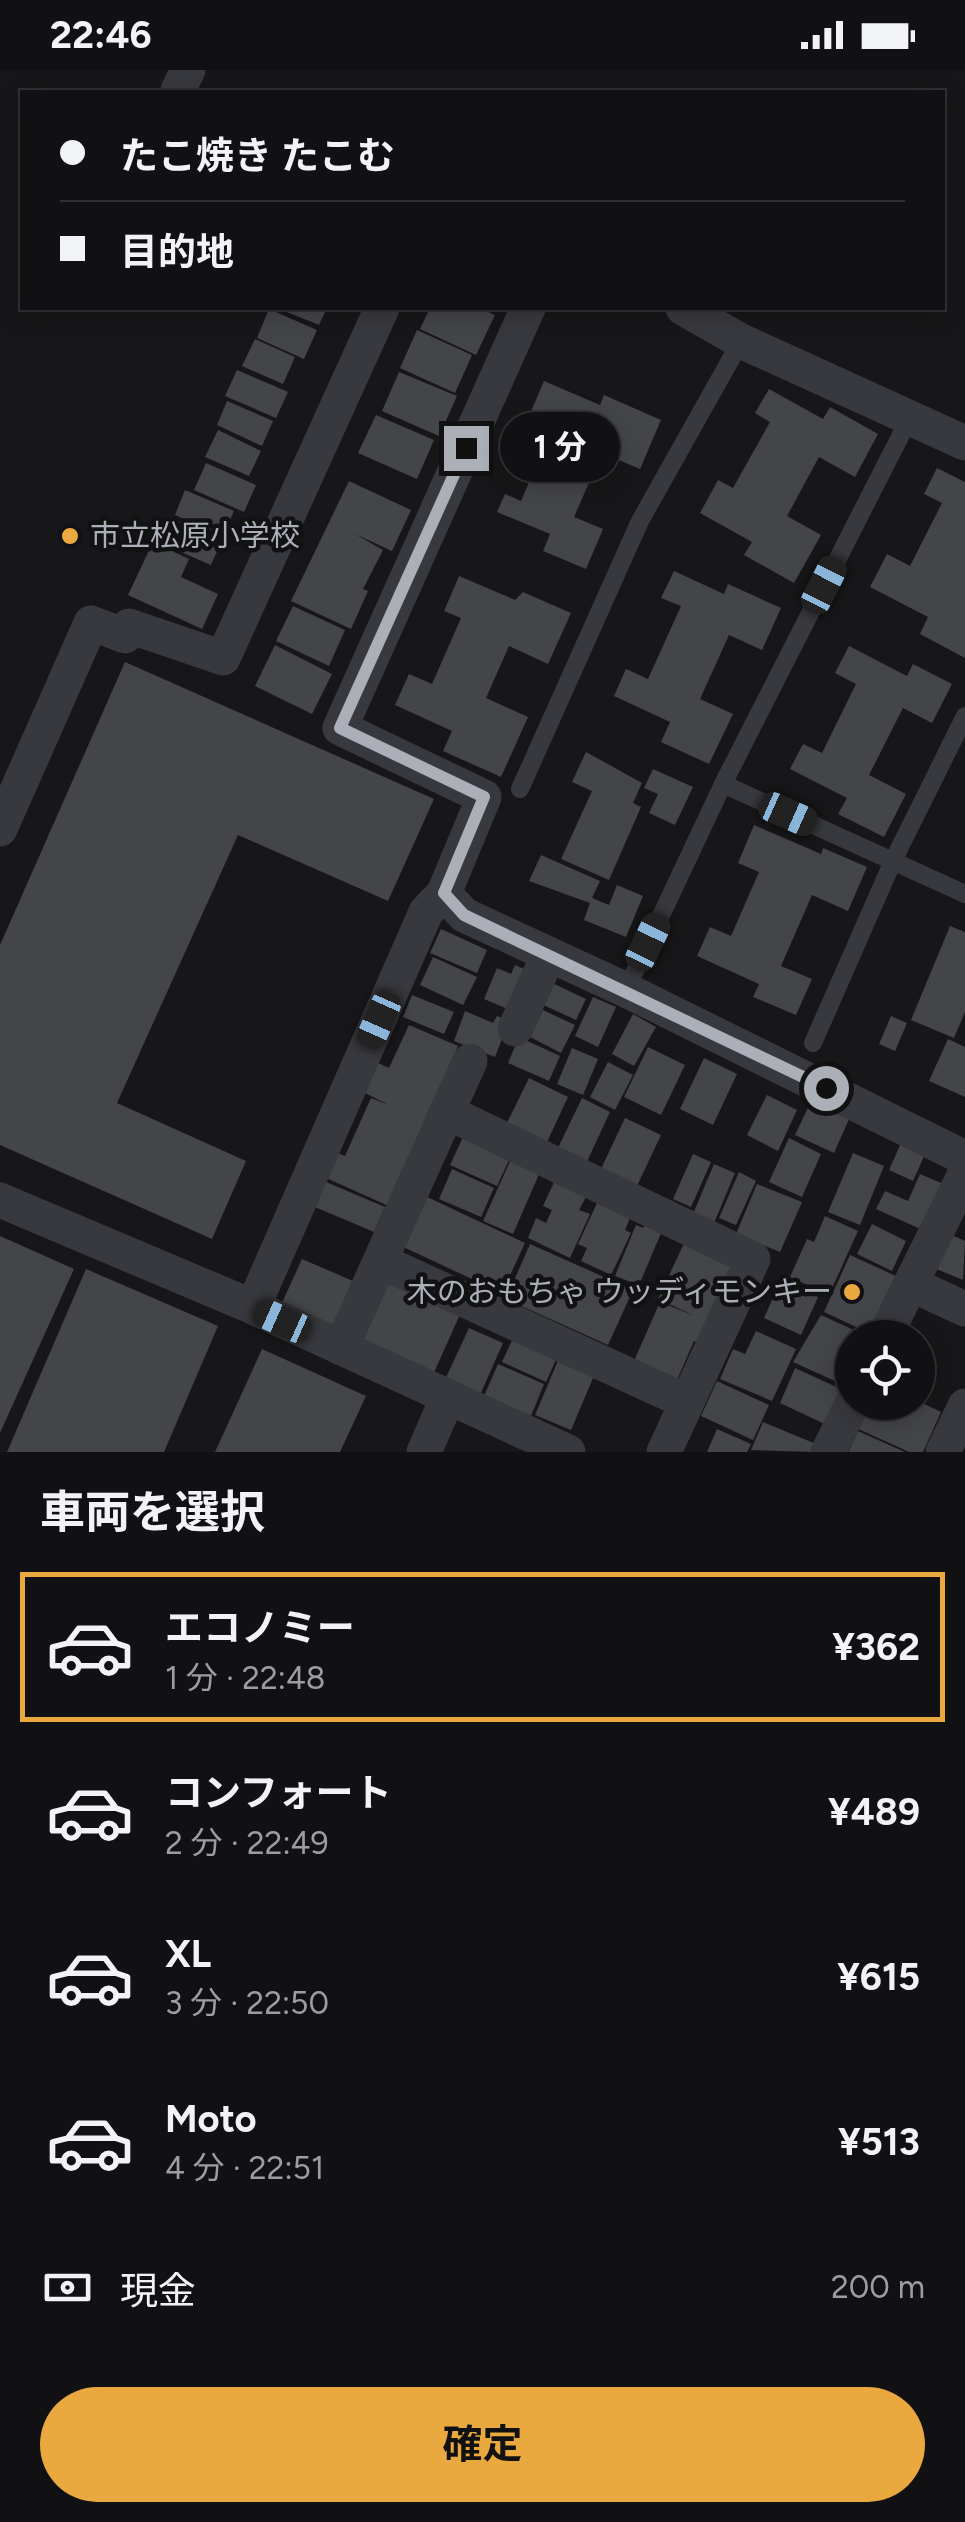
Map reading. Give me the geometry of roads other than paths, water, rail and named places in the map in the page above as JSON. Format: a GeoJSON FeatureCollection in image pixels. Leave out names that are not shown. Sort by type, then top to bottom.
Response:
{"type":"FeatureCollection","features":[{"type":"Feature","properties":{"kind":"street"},"geometry":{"type":"LineString","coordinates":[[0,829],[91,623],[124,636],[129,626],[223,658],[381,310]]}},
{"type":"Feature","properties":{"kind":"street"},"geometry":{"type":"LineString","coordinates":[[252,1308],[426,912],[444,893],[484,797],[340,728],[527,310]]}},
{"type":"Feature","properties":{"kind":"street"},"geometry":{"type":"LineString","coordinates":[[687,310],[741,341],[965,443]]}},
{"type":"Feature","properties":{"kind":"street"},"geometry":{"type":"LineString","coordinates":[[444,893],[464,915],[626,990],[965,1158]]}},
{"type":"Feature","properties":{"kind":"street"},"geometry":{"type":"LineString","coordinates":[[516,1029],[549,954]]}},
{"type":"Feature","properties":{"kind":"street"},"geometry":{"type":"LineString","coordinates":[[340,1348],[470,1060]]}},
{"type":"Feature","properties":{"kind":"street"},"geometry":{"type":"LineString","coordinates":[[447,1112],[753,1258],[664,1452]]}},
{"type":"Feature","properties":{"kind":"street"},"geometry":{"type":"LineString","coordinates":[[893,1320],[965,1174]]}},
{"type":"Feature","properties":{"kind":"street"},"geometry":{"type":"LineString","coordinates":[[0,1200],[252,1308],[568,1452]]}},
{"type":"Feature","properties":{"kind":"street"},"geometry":{"type":"LineString","coordinates":[[380,1261],[687,1402]]}},
{"type":"Feature","properties":{"kind":"street"},"geometry":{"type":"LineString","coordinates":[[910,1284],[965,1309]]}},
{"type":"Feature","properties":{"kind":"street"},"geometry":{"type":"LineString","coordinates":[[424,1452],[448,1397]]}},
{"type":"Feature","properties":{"kind":"street"},"geometry":{"type":"LineString","coordinates":[[943,1452],[965,1406]]}},
{"type":"Feature","properties":{"kind":"street"},"geometry":{"type":"LineString","coordinates":[[828,1452],[843,1420]]}},
{"type":"Feature","properties":{"kind":"lane"},"geometry":{"type":"LineString","coordinates":[[520,788],[640,522],[741,341]]}},
{"type":"Feature","properties":{"kind":"lane"},"geometry":{"type":"LineString","coordinates":[[626,990],[723,784],[909,419]]}},
{"type":"Feature","properties":{"kind":"lane"},"geometry":{"type":"LineString","coordinates":[[813,1043],[893,861],[965,716]]}},
{"type":"Feature","properties":{"kind":"lane"},"geometry":{"type":"LineString","coordinates":[[723,784],[965,894]]}},
{"type":"Feature","properties":{"kind":"place","name":"市立松原小学校"},"geometry":{"type":"Point","coordinates":[70,536]}},
{"type":"Feature","properties":{"kind":"place","name":"木のおもちゃ ウッディモンキー"},"geometry":{"type":"Point","coordinates":[852,1292]}}]}
